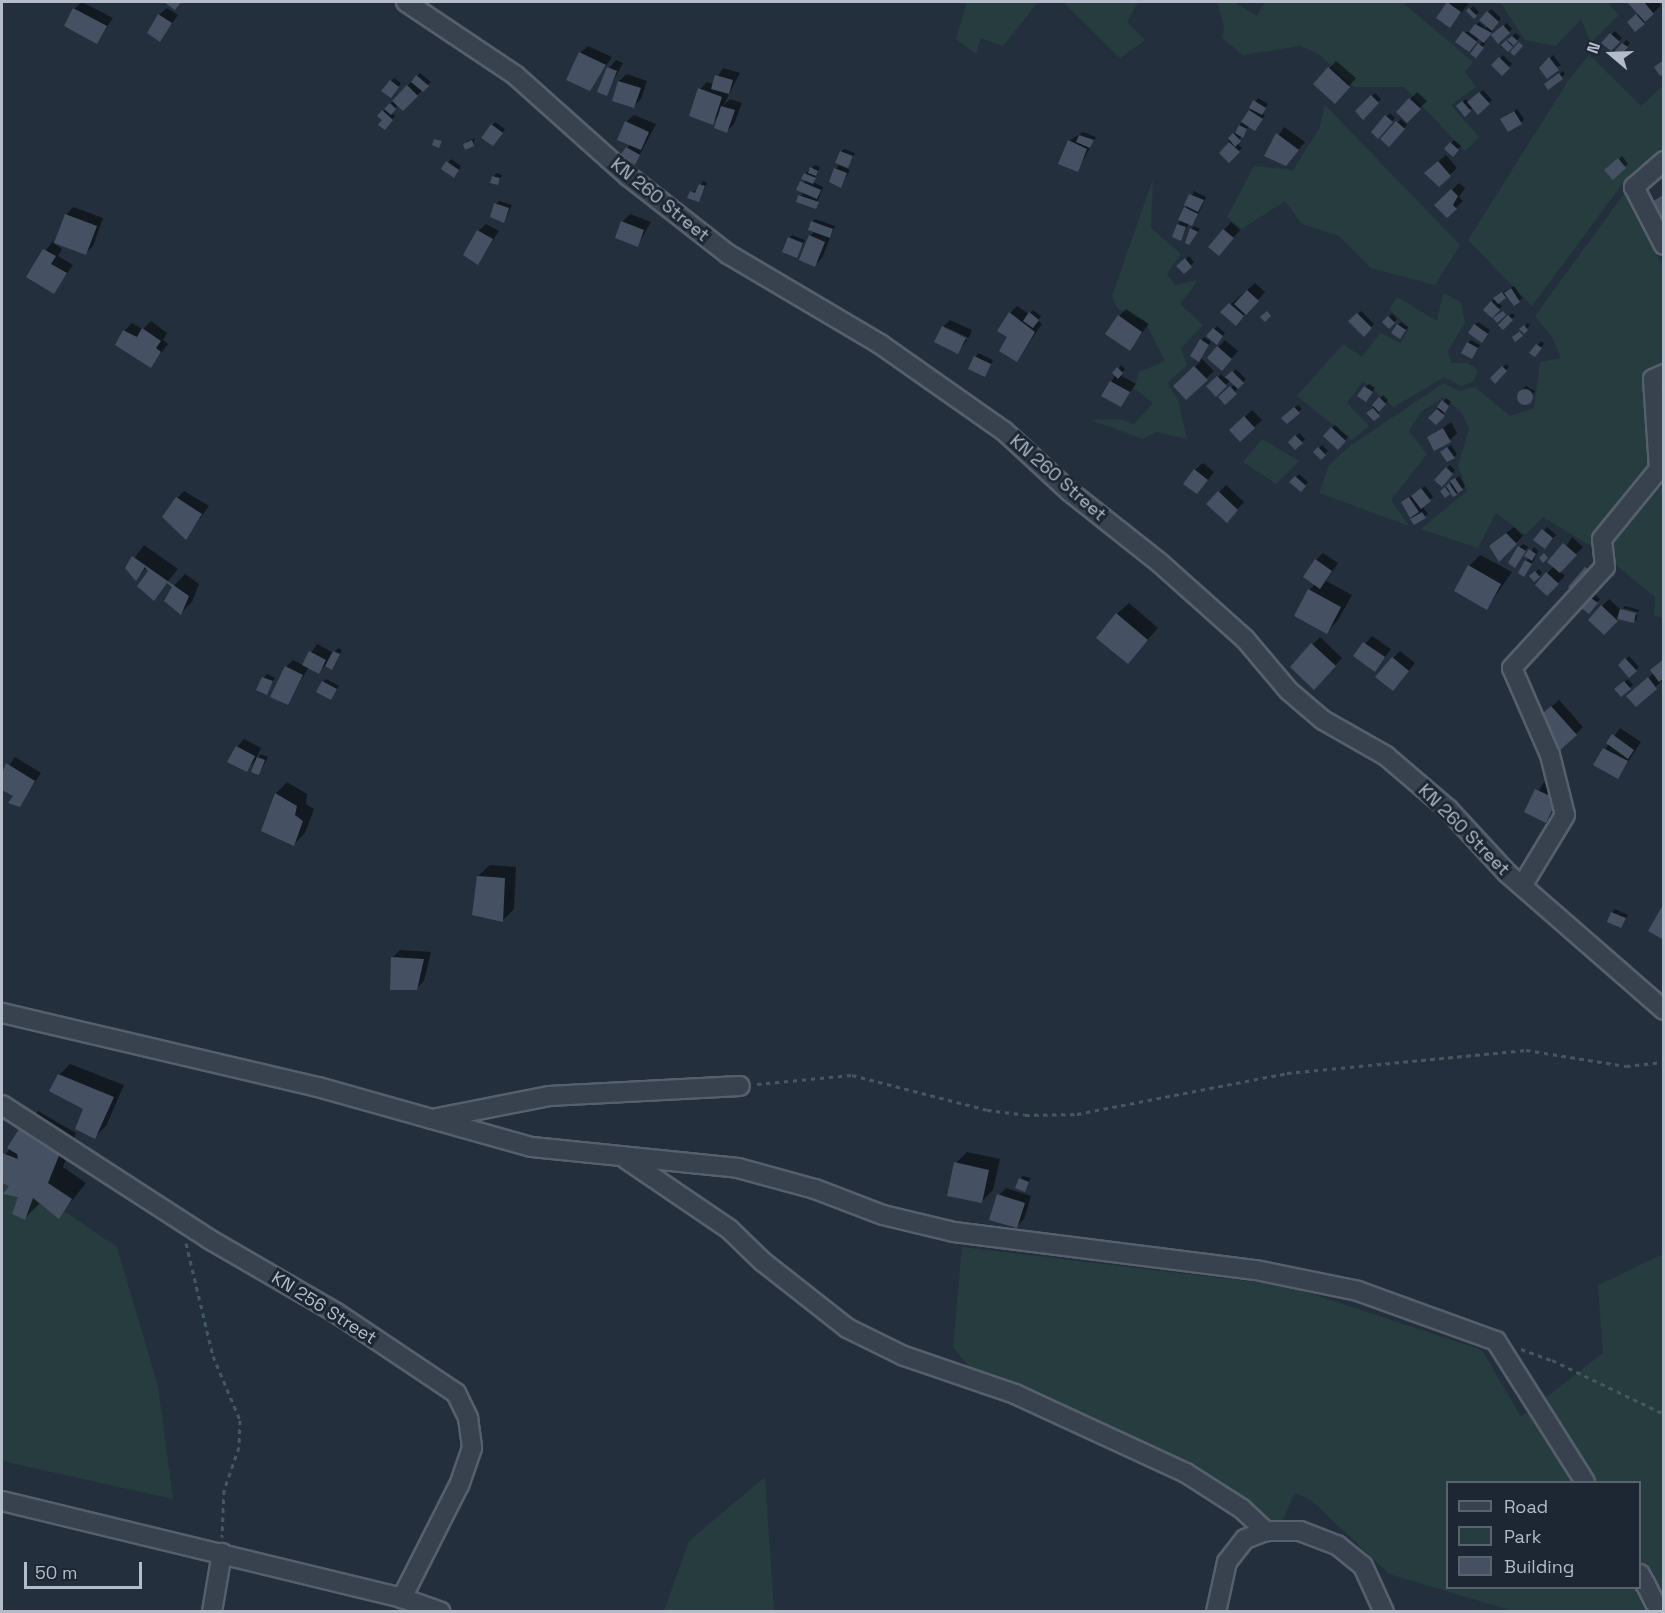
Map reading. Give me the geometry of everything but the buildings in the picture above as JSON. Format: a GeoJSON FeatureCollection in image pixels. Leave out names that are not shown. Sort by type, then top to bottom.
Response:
{"type":"FeatureCollection","features":[{"type":"Feature","properties":{"kind":"street","name":"KN 260 Street"},"geometry":{"type":"LineString","coordinates":[[406,2],[515,75],[628,176],[728,254],[880,344],[1004,431],[1068,491],[1161,564],[1245,639],[1289,691],[1323,720],[1386,756],[1448,809],[1522,886],[1664,1010]]}},
{"type":"Feature","properties":{"kind":"street"},"geometry":{"type":"LineString","coordinates":[[1664,161],[1634,187],[1664,245]]}},
{"type":"Feature","properties":{"kind":"street"},"geometry":{"type":"LineString","coordinates":[[1522,886],[1565,815],[1550,754],[1512,668],[1605,567],[1602,539],[1659,470],[1653,379],[1664,374]]}},
{"type":"Feature","properties":{"kind":"street"},"geometry":{"type":"LineString","coordinates":[[2,1013],[318,1088],[427,1120],[532,1147],[738,1168],[814,1189],[883,1215],[965,1234],[1313,1279],[1496,1341],[1584,1481]]}},
{"type":"Feature","properties":{"kind":"street"},"geometry":{"type":"LineString","coordinates":[[427,1120],[549,1096],[740,1086]]}},
{"type":"Feature","properties":{"kind":"street","name":"KN 256 Street"},"geometry":{"type":"LineString","coordinates":[[2,1105],[174,1216],[335,1312],[456,1393],[468,1418],[472,1448],[459,1485],[402,1598]]}},
{"type":"Feature","properties":{"kind":"street"},"geometry":{"type":"LineString","coordinates":[[623,1157],[729,1229],[762,1261],[846,1328],[904,1356],[1015,1395],[1186,1473],[1242,1509],[1266,1531]]}},
{"type":"Feature","properties":{"kind":"street"},"geometry":{"type":"LineString","coordinates":[[2,1501],[402,1598],[441,1611]]}},
{"type":"Feature","properties":{"kind":"street"},"geometry":{"type":"LineString","coordinates":[[1216,1611],[1227,1562],[1245,1539],[1266,1531],[1300,1531],[1337,1545],[1363,1566],[1384,1611]]}},
{"type":"Feature","properties":{"kind":"street"},"geometry":{"type":"LineString","coordinates":[[212,1611],[222,1553]]}},
{"type":"Feature","properties":{"kind":"street"},"geometry":{"type":"LineString","coordinates":[[1641,1576],[1660,1611]]}},
{"type":"Feature","properties":{"kind":"path"},"geometry":{"type":"LineString","coordinates":[[740,1086],[852,1075],[987,1110],[1025,1115],[1077,1114],[1287,1073],[1526,1050],[1626,1066],[1664,1062]]}},
{"type":"Feature","properties":{"kind":"path"},"geometry":{"type":"LineString","coordinates":[[174,1216],[185,1242],[222,1383],[240,1420],[239,1447],[224,1490],[222,1553]]}},
{"type":"Feature","properties":{"kind":"path"},"geometry":{"type":"LineString","coordinates":[[1496,1341],[1552,1360],[1664,1414]]}},
{"type":"Feature","properties":{"kind":"green space"},"geometry":{"type":"Polygon","coordinates":[[[967,2],[1038,2],[1003,46],[981,38],[976,54],[956,39],[967,2]]]}},
{"type":"Feature","properties":{"kind":"green space"},"geometry":{"type":"Polygon","coordinates":[[[1063,2],[1138,2],[1127,22],[1145,40],[1120,58],[1063,2]]]}},
{"type":"Feature","properties":{"kind":"green space"},"geometry":{"type":"Polygon","coordinates":[[[1217,2],[1234,2],[1257,16],[1265,2],[1402,2],[1473,62],[1465,72],[1476,87],[1451,105],[1479,137],[1465,151],[1404,87],[1354,87],[1320,55],[1300,46],[1243,55],[1222,38],[1224,27],[1217,2]]]}},
{"type":"Feature","properties":{"kind":"green space"},"geometry":{"type":"Polygon","coordinates":[[[1500,2],[1607,2],[1619,15],[1591,43],[1581,19],[1556,46],[1525,40],[1500,2]]]}},
{"type":"Feature","properties":{"kind":"green space"},"geometry":{"type":"Polygon","coordinates":[[[1589,55],[1641,106],[1663,86],[1663,148],[1628,176],[1532,306],[1468,240],[1568,81],[1589,55]]]}},
{"type":"Feature","properties":{"kind":"green space"},"geometry":{"type":"Polygon","coordinates":[[[1325,105],[1460,245],[1435,285],[1371,268],[1339,236],[1302,224],[1285,201],[1242,229],[1227,217],[1254,166],[1293,170],[1319,129],[1325,105]]]}},
{"type":"Feature","properties":{"kind":"green space"},"geometry":{"type":"Polygon","coordinates":[[[1153,179],[1151,228],[1181,254],[1167,274],[1175,285],[1198,280],[1180,304],[1203,325],[1181,348],[1187,365],[1167,383],[1178,400],[1187,439],[1156,432],[1143,439],[1091,420],[1120,419],[1134,424],[1153,403],[1134,388],[1139,372],[1165,361],[1145,322],[1117,308],[1112,296],[1153,179]]]}},
{"type":"Feature","properties":{"kind":"green space"},"geometry":{"type":"Polygon","coordinates":[[[1626,191],[1663,267],[1663,366],[1645,373],[1651,466],[1589,545],[1543,517],[1525,535],[1496,513],[1478,548],[1421,529],[1467,491],[1458,466],[1469,429],[1462,413],[1443,397],[1421,412],[1409,431],[1427,454],[1391,500],[1409,526],[1319,493],[1329,465],[1351,445],[1444,383],[1459,391],[1475,387],[1510,416],[1534,408],[1540,362],[1561,358],[1552,337],[1535,316],[1626,191]]]}},
{"type":"Feature","properties":{"kind":"green space"},"geometry":{"type":"Polygon","coordinates":[[[1443,293],[1461,302],[1465,323],[1448,351],[1451,363],[1468,363],[1478,370],[1473,382],[1461,386],[1444,377],[1394,407],[1363,381],[1347,403],[1369,426],[1352,440],[1297,396],[1343,344],[1362,357],[1380,333],[1401,343],[1409,328],[1389,309],[1397,297],[1437,321],[1443,293]]]}},
{"type":"Feature","properties":{"kind":"green space"},"geometry":{"type":"Polygon","coordinates":[[[1262,439],[1299,461],[1276,484],[1243,462],[1262,439]]]}},
{"type":"Feature","properties":{"kind":"green space"},"geometry":{"type":"Polygon","coordinates":[[[1663,484],[1663,618],[1654,615],[1655,597],[1616,565],[1611,545],[1663,484]]]}},
{"type":"Feature","properties":{"kind":"green space"},"geometry":{"type":"Polygon","coordinates":[[[2,1169],[117,1247],[158,1386],[173,1499],[2,1461],[2,1169]]]}},
{"type":"Feature","properties":{"kind":"green space"},"geometry":{"type":"Polygon","coordinates":[[[962,1247],[1288,1286],[1482,1350],[1521,1417],[1603,1353],[1598,1285],[1663,1254],[1663,1611],[1513,1611],[1389,1574],[1311,1500],[1295,1493],[1277,1532],[1218,1482],[972,1370],[953,1347],[962,1247]]]}},
{"type":"Feature","properties":{"kind":"green space"},"geometry":{"type":"Polygon","coordinates":[[[765,1477],[774,1611],[664,1611],[689,1541],[765,1477]]]}}]}
